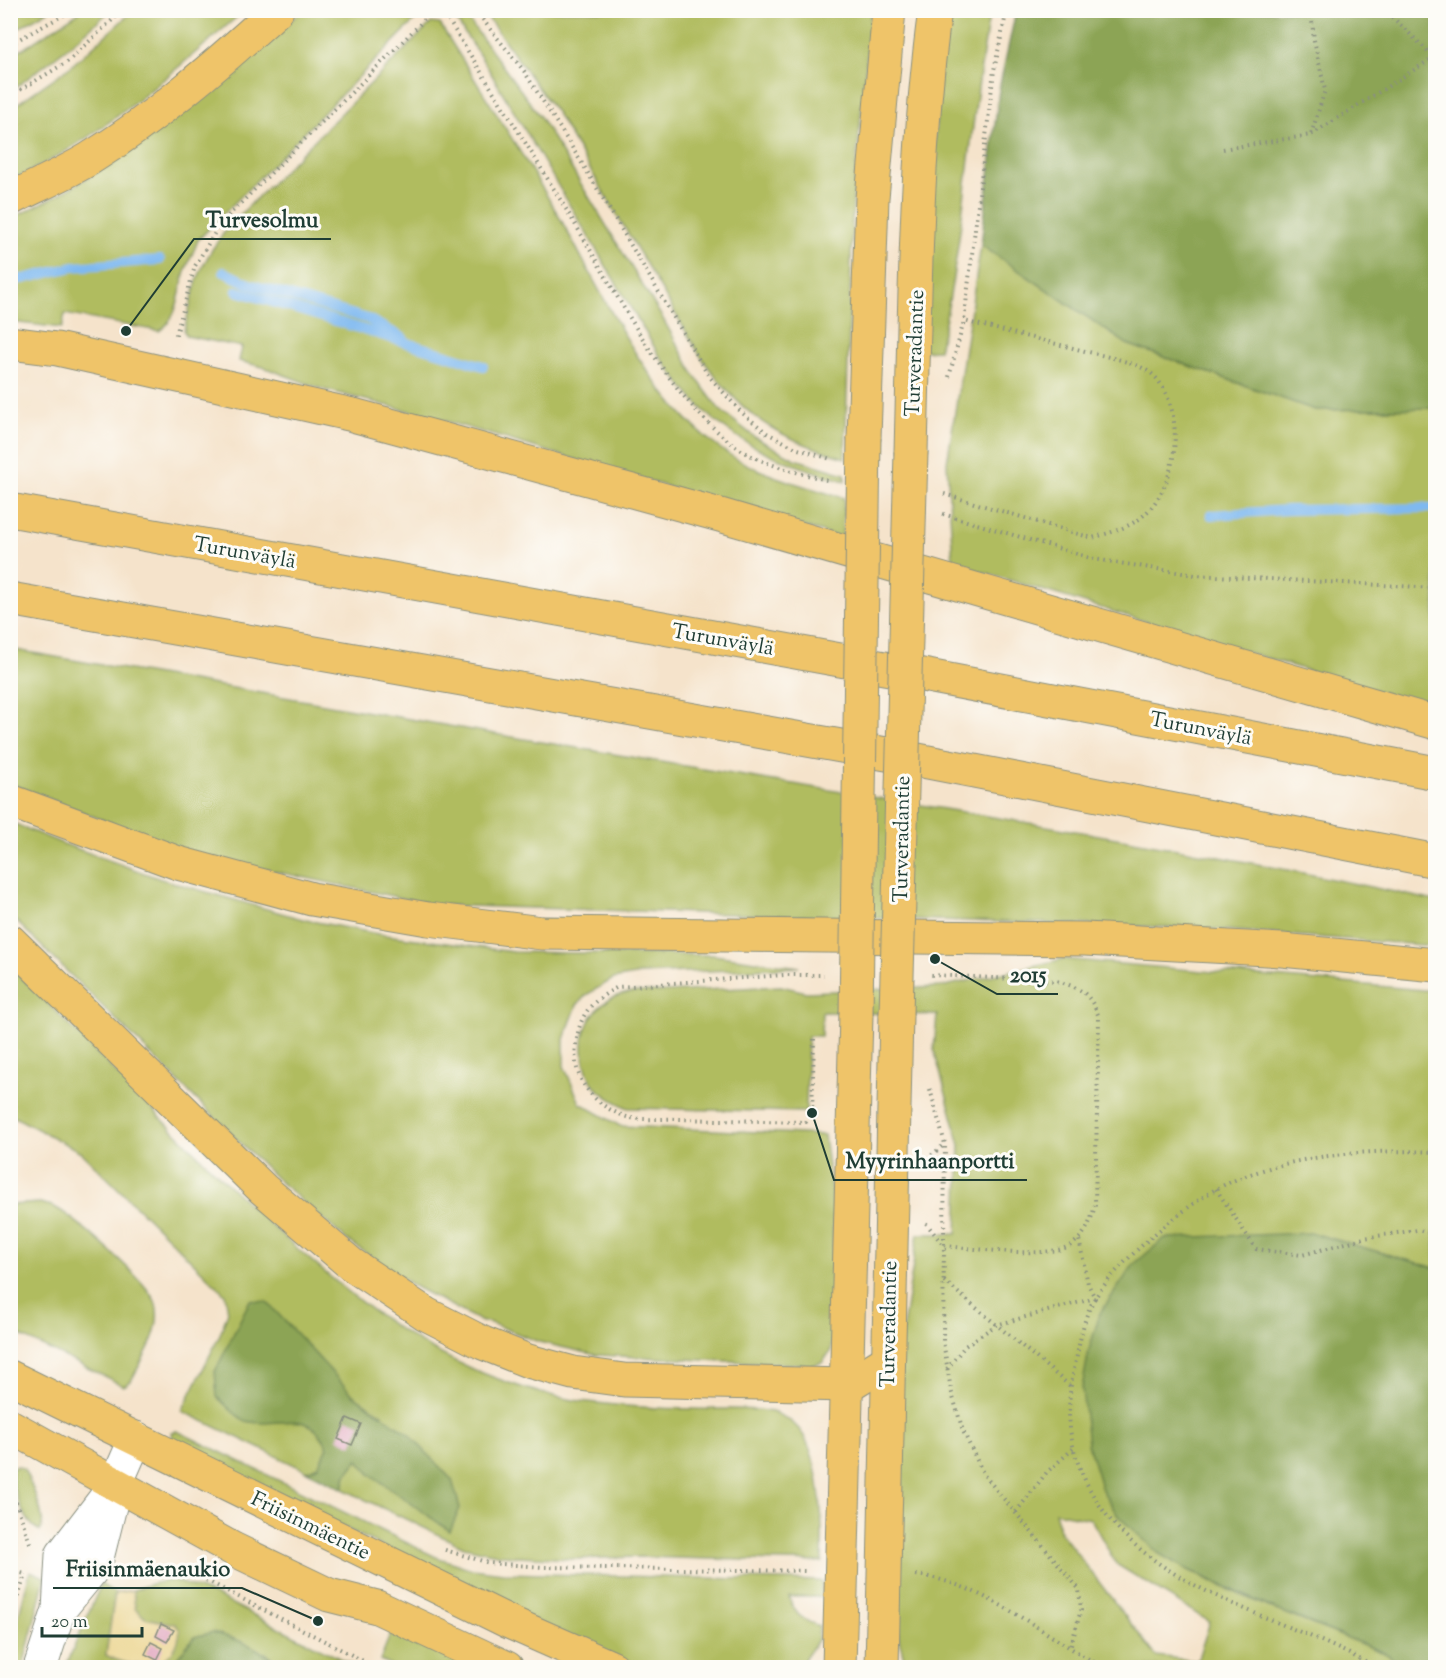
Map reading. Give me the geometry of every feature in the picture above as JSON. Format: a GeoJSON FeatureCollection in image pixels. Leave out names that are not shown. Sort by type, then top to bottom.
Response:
{"type":"FeatureCollection","features":[{"type":"Feature","properties":{"kind":"main road"},"geometry":{"type":"LineString","coordinates":[[10,199],[88,160],[150,118],[220,62],[277,10]]}},
{"type":"Feature","properties":{"kind":"main road","name":"Turveradantie"},"geometry":{"type":"LineString","coordinates":[[839,1668],[856,1014],[864,438],[872,198],[890,10]]}},
{"type":"Feature","properties":{"kind":"main road","name":"Turveradantie"},"geometry":{"type":"LineString","coordinates":[[882,1668],[887,1361],[918,205],[929,54],[935,10]]}},
{"type":"Feature","properties":{"kind":"main road"},"geometry":{"type":"LineString","coordinates":[[10,343],[57,349],[353,415],[720,515],[1436,723]]}},
{"type":"Feature","properties":{"kind":"main road","name":"Turunväylä"},"geometry":{"type":"LineString","coordinates":[[10,510],[900,671],[1436,772]]}},
{"type":"Feature","properties":{"kind":"main road"},"geometry":{"type":"LineString","coordinates":[[10,599],[892,755],[1436,861]]}},
{"type":"Feature","properties":{"kind":"main road"},"geometry":{"type":"LineString","coordinates":[[10,801],[178,863],[312,899],[428,919],[542,933],[1085,939],[1282,950],[1436,965]]}},
{"type":"Feature","properties":{"kind":"main road"},"geometry":{"type":"LineString","coordinates":[[10,941],[263,1189],[351,1264],[426,1314],[519,1358],[573,1373],[624,1380],[848,1385],[887,1361]]}},
{"type":"Feature","properties":{"kind":"main road","name":"Friisinmäentie"},"geometry":{"type":"LineString","coordinates":[[10,1377],[509,1622],[613,1668]]}},
{"type":"Feature","properties":{"kind":"main road"},"geometry":{"type":"LineString","coordinates":[[10,1426],[115,1486],[234,1549],[329,1595],[377,1607],[507,1668]]}},
{"type":"Feature","properties":{"kind":"street"},"geometry":{"type":"LineString","coordinates":[[59,1610],[95,1566],[115,1486],[136,1438]]}},
{"type":"Feature","properties":{"kind":"street"},"geometry":{"type":"LineString","coordinates":[[40,1668],[59,1610],[62,1555],[115,1486]]}},
{"type":"Feature","properties":{"kind":"path"},"geometry":{"type":"LineString","coordinates":[[10,44],[73,10]]}},
{"type":"Feature","properties":{"kind":"path"},"geometry":{"type":"LineString","coordinates":[[10,96],[67,62],[123,10]]}},
{"type":"Feature","properties":{"kind":"path"},"geometry":{"type":"LineString","coordinates":[[176,334],[195,266],[220,224],[434,10]]}},
{"type":"Feature","properties":{"kind":"path"},"geometry":{"type":"LineString","coordinates":[[948,378],[964,321],[994,70],[1007,10]]}},
{"type":"Feature","properties":{"kind":"path"},"geometry":{"type":"LineString","coordinates":[[1311,10],[1314,40],[1325,90],[1311,135]]}},
{"type":"Feature","properties":{"kind":"path"},"geometry":{"type":"LineString","coordinates":[[1223,149],[1311,135],[1435,57],[1382,10]]}},
{"type":"Feature","properties":{"kind":"path"},"geometry":{"type":"LineString","coordinates":[[928,1079],[945,1144],[943,1341],[947,1370],[963,1431],[984,1475],[1079,1588],[1081,1610],[1070,1649]]}},
{"type":"Feature","properties":{"kind":"path"},"geometry":{"type":"LineString","coordinates":[[927,1168],[928,1157],[945,1144]]}},
{"type":"Feature","properties":{"kind":"path"},"geometry":{"type":"LineString","coordinates":[[1376,1668],[1212,1592],[1139,1550],[1103,1508],[1081,1474],[1068,1423],[1070,1386],[1085,1320],[1095,1298],[1135,1251],[1172,1220],[1216,1189],[1261,1172],[1319,1158],[1385,1150],[1436,1152]]}},
{"type":"Feature","properties":{"kind":"path"},"geometry":{"type":"LineString","coordinates":[[1216,1189],[1256,1249],[1302,1255],[1364,1238],[1417,1230],[1436,1234]]}},
{"type":"Feature","properties":{"kind":"path"},"geometry":{"type":"LineString","coordinates":[[925,1221],[944,1246]]}},
{"type":"Feature","properties":{"kind":"path"},"geometry":{"type":"LineString","coordinates":[[1079,1239],[1088,1284],[1095,1298]]}},
{"type":"Feature","properties":{"kind":"path"},"geometry":{"type":"LineString","coordinates":[[944,1281],[1070,1386]]}},
{"type":"Feature","properties":{"kind":"path"},"geometry":{"type":"LineString","coordinates":[[947,1370],[965,1346],[996,1325],[1095,1298]]}},
{"type":"Feature","properties":{"kind":"path"},"geometry":{"type":"LineString","coordinates":[[1016,1512],[1047,1472],[1074,1448]]}},
{"type":"Feature","properties":{"kind":"path"},"geometry":{"type":"LineString","coordinates":[[10,1485],[30,1543],[28,1554]]}},
{"type":"Feature","properties":{"kind":"path"},"geometry":{"type":"LineString","coordinates":[[30,1543],[62,1555]]}},
{"type":"Feature","properties":{"kind":"path"},"geometry":{"type":"LineString","coordinates":[[443,1550],[489,1563],[543,1567],[820,1571]]}},
{"type":"Feature","properties":{"kind":"path"},"geometry":{"type":"LineString","coordinates":[[10,1626],[27,1564]]}},
{"type":"Feature","properties":{"kind":"path"},"geometry":{"type":"LineString","coordinates":[[95,1566],[133,1577],[188,1571],[377,1668]]}},
{"type":"Feature","properties":{"kind":"path"},"geometry":{"type":"LineString","coordinates":[[10,1569],[25,1574]]}},
{"type":"Feature","properties":{"kind":"path"},"geometry":{"type":"LineString","coordinates":[[906,1574],[939,1578],[984,1597],[1105,1668]]}},
{"type":"Feature","properties":{"kind":"green space"},"geometry":{"type":"Polygon","coordinates":[[[11,10],[48,10],[48,11],[11,33],[11,10]]]}},
{"type":"Feature","properties":{"kind":"green space"},"geometry":{"type":"Polygon","coordinates":[[[82,10],[110,11],[66,49],[11,91],[11,54],[26,47],[82,10]]]}},
{"type":"Feature","properties":{"kind":"green space"},"geometry":{"type":"Polygon","coordinates":[[[133,11],[244,11],[104,126],[43,164],[11,180],[10,109],[70,67],[133,11]]]}},
{"type":"Feature","properties":{"kind":"green space"},"geometry":{"type":"Polygon","coordinates":[[[302,11],[424,11],[198,240],[185,272],[174,313],[159,331],[65,314],[62,328],[11,322],[11,218],[52,198],[128,151],[199,97],[302,11]]]}},
{"type":"Feature","properties":{"kind":"green space"},"geometry":{"type":"Polygon","coordinates":[[[450,11],[462,11],[539,115],[695,376],[719,409],[756,438],[795,459],[845,474],[845,481],[792,464],[759,449],[713,419],[692,398],[662,360],[486,65],[450,11]]]}},
{"type":"Feature","properties":{"kind":"green space"},"geometry":{"type":"Polygon","coordinates":[[[483,11],[871,11],[853,197],[845,458],[799,442],[762,422],[731,395],[716,378],[701,357],[558,115],[483,11]]]}},
{"type":"Feature","properties":{"kind":"green space"},"geometry":{"type":"Polygon","coordinates":[[[944,11],[990,11],[948,308],[939,350],[920,351],[944,11]]]}},
{"type":"Feature","properties":{"kind":"green space"},"geometry":{"type":"Polygon","coordinates":[[[1016,11],[1435,11],[1435,408],[1315,410],[1127,344],[981,245],[999,89],[1016,11]]]}},
{"type":"Feature","properties":{"kind":"green space"},"geometry":{"type":"Polygon","coordinates":[[[431,23],[440,24],[543,189],[625,337],[665,395],[688,421],[728,454],[776,477],[844,498],[842,538],[425,415],[322,389],[263,367],[239,361],[242,347],[187,336],[184,331],[195,286],[205,262],[220,238],[231,224],[431,23]]]}},
{"type":"Feature","properties":{"kind":"green space"},"geometry":{"type":"Polygon","coordinates":[[[981,245],[1127,344],[1315,410],[1435,408],[1435,709],[953,563],[947,463],[981,245]]]}},
{"type":"Feature","properties":{"kind":"green space"},"geometry":{"type":"Polygon","coordinates":[[[10,649],[569,747],[1097,835],[1351,883],[1435,901],[1435,946],[1198,928],[435,905],[187,853],[11,784],[10,649]]]}},
{"type":"Feature","properties":{"kind":"green space"},"geometry":{"type":"Polygon","coordinates":[[[10,822],[161,879],[306,920],[378,934],[514,952],[714,955],[799,967],[641,974],[613,979],[586,995],[577,1005],[564,1039],[564,1066],[580,1103],[620,1126],[824,1135],[833,1205],[834,1316],[831,1350],[823,1362],[814,1365],[596,1355],[539,1342],[488,1322],[482,1322],[414,1286],[347,1240],[280,1182],[11,916],[10,822]]]}},
{"type":"Feature","properties":{"kind":"green space"},"geometry":{"type":"Polygon","coordinates":[[[1063,959],[1435,991],[1435,1268],[1312,1233],[1158,1553],[1242,1596],[1387,1654],[1401,1667],[906,1667],[898,1635],[899,1353],[918,1234],[957,1234],[960,1145],[934,1050],[937,1015],[822,1012],[821,1036],[808,1036],[806,1112],[628,1108],[602,1093],[591,1080],[585,1063],[583,1042],[588,1025],[597,1009],[611,998],[631,993],[781,986],[806,992],[941,987],[1063,959]],[[1055,1512],[1061,1533],[1156,1656],[1197,1661],[1210,1622],[1116,1564],[1091,1519],[1055,1512]]]}},
{"type":"Feature","properties":{"kind":"green space"},"geometry":{"type":"Polygon","coordinates":[[[10,966],[271,1225],[369,1308],[423,1344],[480,1372],[517,1386],[555,1396],[638,1407],[763,1410],[790,1421],[804,1436],[816,1470],[821,1510],[822,1562],[639,1557],[573,1559],[501,1555],[464,1547],[343,1489],[346,1475],[357,1459],[370,1474],[382,1414],[353,1395],[266,1302],[250,1301],[215,1372],[271,1422],[298,1421],[317,1431],[328,1447],[318,1466],[307,1471],[182,1411],[219,1337],[228,1312],[225,1294],[81,1152],[11,1115],[10,966]]]}},
{"type":"Feature","properties":{"kind":"green space"},"geometry":{"type":"Polygon","coordinates":[[[40,1203],[58,1209],[96,1239],[141,1282],[156,1304],[157,1324],[154,1334],[131,1381],[124,1386],[11,1331],[11,1205],[40,1203]]]}},
{"type":"Feature","properties":{"kind":"green space"},"geometry":{"type":"Polygon","coordinates":[[[1312,1233],[1435,1268],[1435,1667],[1401,1667],[1387,1654],[1270,1607],[1182,1567],[1158,1553],[1118,1516],[1102,1490],[1088,1444],[1082,1388],[1089,1350],[1100,1313],[1134,1264],[1165,1238],[1312,1233]]]}},
{"type":"Feature","properties":{"kind":"green space"},"geometry":{"type":"Polygon","coordinates":[[[250,1300],[267,1302],[353,1395],[409,1434],[452,1480],[460,1508],[450,1531],[370,1474],[358,1460],[346,1475],[343,1489],[307,1471],[318,1466],[328,1447],[320,1434],[311,1426],[292,1421],[259,1423],[246,1421],[217,1397],[215,1372],[250,1300]]]}},
{"type":"Feature","properties":{"kind":"green space"},"geometry":{"type":"Polygon","coordinates":[[[177,1431],[436,1557],[472,1569],[503,1573],[822,1581],[822,1597],[789,1597],[800,1616],[819,1626],[818,1640],[799,1667],[644,1667],[594,1650],[174,1444],[171,1432],[177,1431]]]}},
{"type":"Feature","properties":{"kind":"green space"},"geometry":{"type":"Polygon","coordinates":[[[17,1466],[24,1469],[38,1501],[42,1519],[40,1531],[28,1520],[19,1503],[12,1475],[13,1468],[17,1466]]]}},
{"type":"Feature","properties":{"kind":"green space"},"geometry":{"type":"Polygon","coordinates":[[[30,1571],[45,1577],[23,1667],[11,1667],[10,1650],[30,1571]]]}},
{"type":"Feature","properties":{"kind":"green space"},"geometry":{"type":"Polygon","coordinates":[[[174,1580],[212,1594],[357,1667],[280,1667],[267,1653],[171,1664],[170,1667],[65,1668],[101,1584],[115,1593],[106,1655],[163,1622],[145,1618],[135,1608],[133,1590],[154,1583],[174,1580]]]}},
{"type":"Feature","properties":{"kind":"green space"},"geometry":{"type":"Polygon","coordinates":[[[213,1632],[257,1649],[280,1667],[170,1667],[194,1637],[213,1632]]]}},
{"type":"Feature","properties":{"kind":"green space"},"geometry":{"type":"Polygon","coordinates":[[[390,1635],[409,1639],[469,1667],[395,1667],[380,1660],[390,1635]]]}},
{"type":"Feature","properties":{"kind":"sand"},"geometry":{"type":"Polygon","coordinates":[[[133,1590],[135,1608],[145,1618],[175,1624],[180,1630],[177,1643],[171,1653],[163,1660],[152,1664],[129,1663],[106,1655],[115,1593],[133,1590]]]}},
{"type":"Feature","properties":{"kind":"building"},"geometry":{"type":"Polygon","coordinates":[[[347,1418],[361,1424],[352,1445],[338,1439],[347,1418]]]}},
{"type":"Feature","properties":{"kind":"building"},"geometry":{"type":"Polygon","coordinates":[[[161,1624],[174,1630],[167,1642],[156,1636],[161,1624]]]}},
{"type":"Feature","properties":{"kind":"building"},"geometry":{"type":"Polygon","coordinates":[[[151,1642],[163,1648],[157,1660],[145,1654],[151,1642]]]}},
{"type":"Feature","properties":{"kind":"waterway"},"geometry":{"type":"LineString","coordinates":[[10,279],[23,279],[73,267],[160,260]]}},
{"type":"Feature","properties":{"kind":"waterway"},"geometry":{"type":"LineString","coordinates":[[224,272],[249,284],[368,319],[403,338]]}},
{"type":"Feature","properties":{"kind":"waterway"},"geometry":{"type":"LineString","coordinates":[[237,291],[483,366]]}},
{"type":"Feature","properties":{"kind":"waterway"},"geometry":{"type":"LineString","coordinates":[[1211,515],[1288,510],[1436,508]]}},
{"type":"Feature","properties":{"kind":"place","name":"Turvesolmu"},"geometry":{"type":"Point","coordinates":[126,331]}},
{"type":"Feature","properties":{"kind":"place","name":"2015"},"geometry":{"type":"Point","coordinates":[935,959]}},
{"type":"Feature","properties":{"kind":"place","name":"Myyrinhaanportti"},"geometry":{"type":"Point","coordinates":[812,1113]}},
{"type":"Feature","properties":{"kind":"place","name":"Friisinmäenaukio"},"geometry":{"type":"Point","coordinates":[318,1621]}}]}
